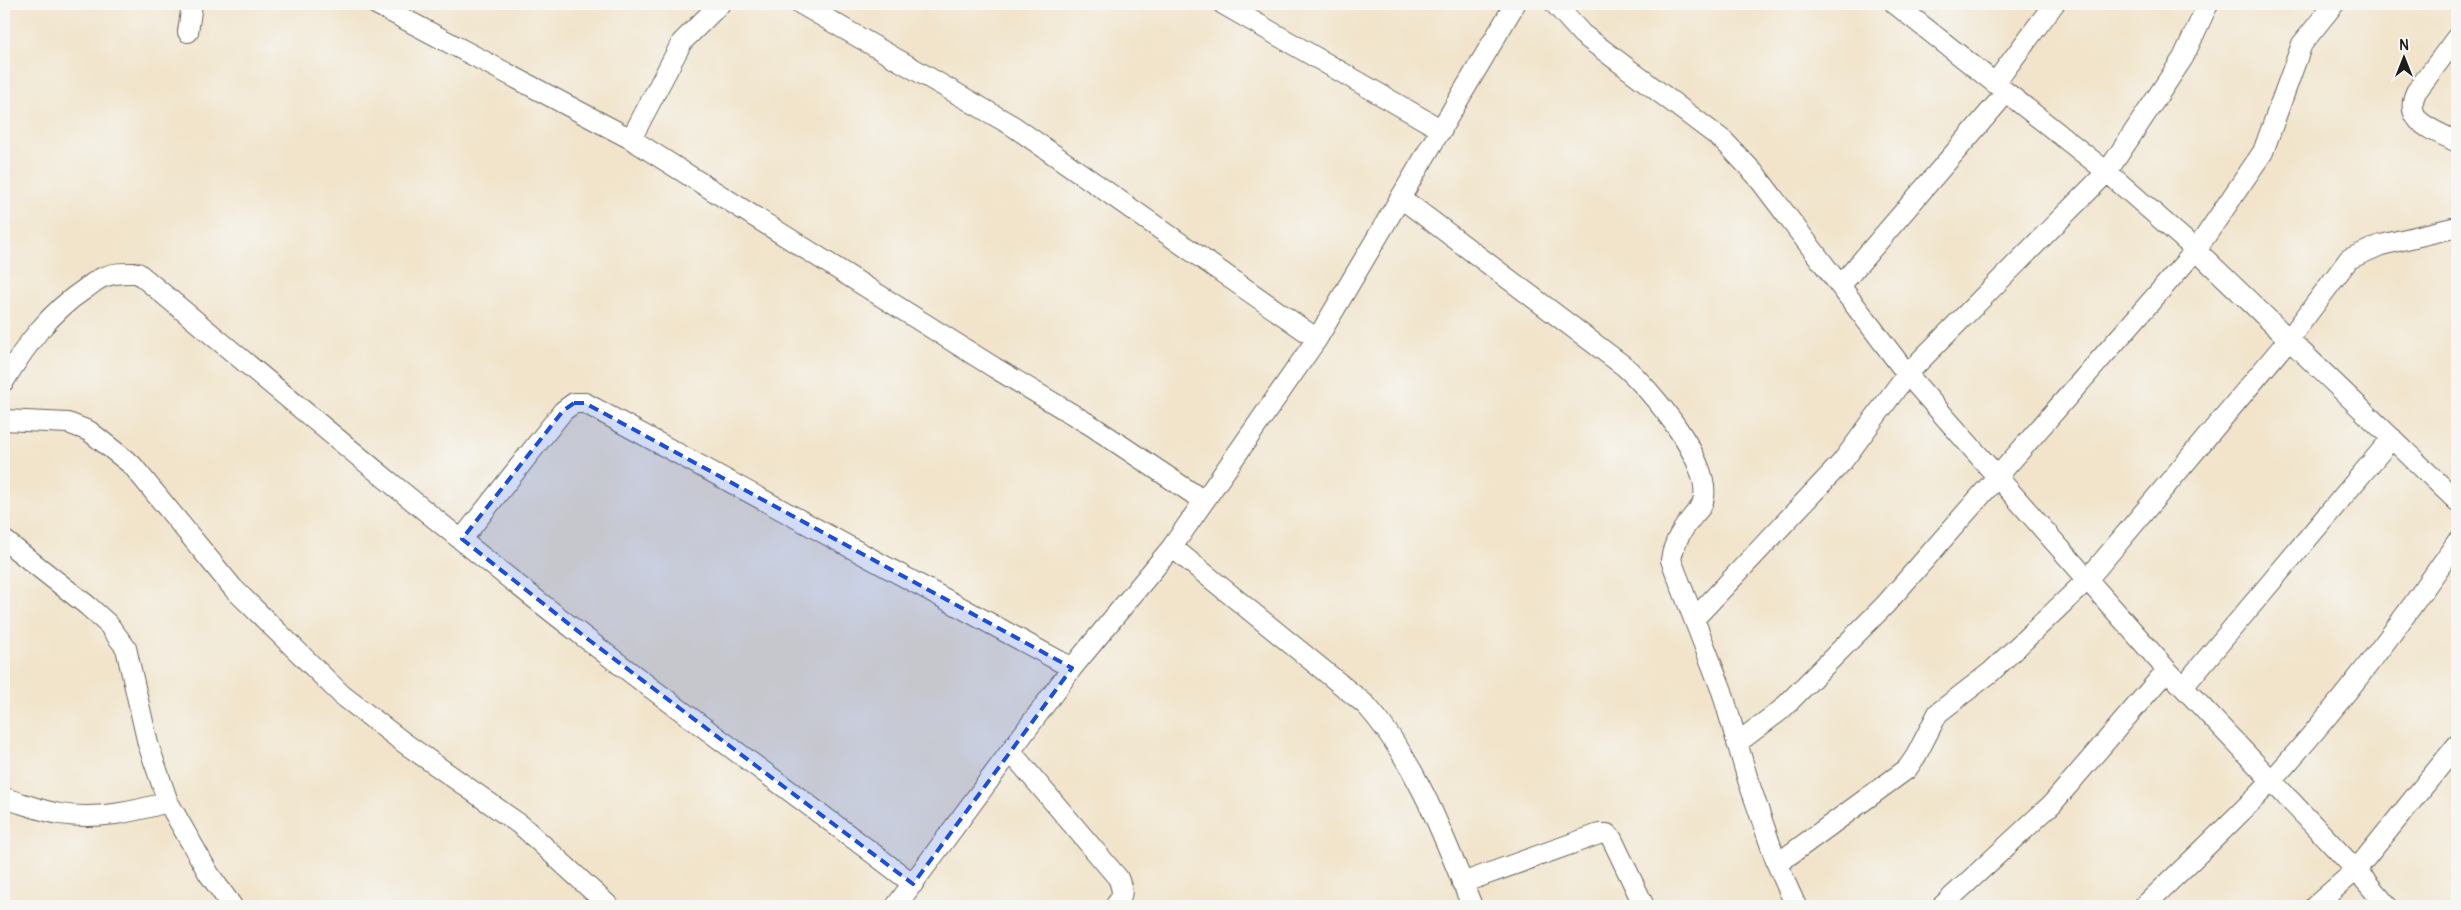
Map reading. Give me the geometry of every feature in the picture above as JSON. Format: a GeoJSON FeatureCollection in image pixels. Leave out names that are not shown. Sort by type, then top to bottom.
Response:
{"type":"FeatureCollection","features":[{"type":"Feature","properties":{"kind":"street"},"geometry":{"type":"LineString","coordinates":[[188,32],[192,4]]}},
{"type":"Feature","properties":{"kind":"street"},"geometry":{"type":"LineString","coordinates":[[376,4],[631,139],[995,368],[1092,426],[1204,501]]}},
{"type":"Feature","properties":{"kind":"street"},"geometry":{"type":"LineString","coordinates":[[631,139],[682,42],[720,4]]}},
{"type":"Feature","properties":{"kind":"street"},"geometry":{"type":"LineString","coordinates":[[801,4],[1013,126],[1317,339]]}},
{"type":"Feature","properties":{"kind":"street"},"geometry":{"type":"LineString","coordinates":[[1223,4],[1442,130]]}},
{"type":"Feature","properties":{"kind":"street"},"geometry":{"type":"LineString","coordinates":[[896,906],[1072,668],[1172,547],[1317,339],[1515,4]]}},
{"type":"Feature","properties":{"kind":"street"},"geometry":{"type":"LineString","coordinates":[[1555,4],[1582,34],[1724,141],[1756,175],[1907,374],[2167,670],[2356,870],[2387,906]]}},
{"type":"Feature","properties":{"kind":"street"},"geometry":{"type":"LineString","coordinates":[[1895,4],[2107,172],[2196,250],[2457,501]]}},
{"type":"Feature","properties":{"kind":"street"},"geometry":{"type":"LineString","coordinates":[[1840,286],[2000,88],[2054,4]]}},
{"type":"Feature","properties":{"kind":"street"},"geometry":{"type":"LineString","coordinates":[[1695,618],[1842,462],[1907,374],[2107,172],[2183,58],[2208,4]]}},
{"type":"Feature","properties":{"kind":"street"},"geometry":{"type":"LineString","coordinates":[[1737,743],[1781,710],[1821,672],[1885,605],[1996,476],[2196,250],[2263,152],[2302,44],[2334,4]]}},
{"type":"Feature","properties":{"kind":"street"},"geometry":{"type":"LineString","coordinates":[[2457,37],[2416,92],[2411,102],[2412,112],[2418,121],[2457,142]]}},
{"type":"Feature","properties":{"kind":"street"},"geometry":{"type":"LineString","coordinates":[[1401,198],[1624,366],[1645,385],[1681,433],[1704,480],[1702,504],[1680,533],[1674,546],[1671,560],[1722,691],[1737,743],[1778,864],[1796,906]]}},
{"type":"Feature","properties":{"kind":"street"},"geometry":{"type":"LineString","coordinates":[[1778,864],[1907,769],[1916,756],[1938,713],[1991,672],[2087,580],[2289,339],[2349,259],[2380,245],[2457,227]]}},
{"type":"Feature","properties":{"kind":"street"},"geometry":{"type":"LineString","coordinates":[[4,381],[24,348],[44,322],[77,294],[103,277],[123,272],[138,273],[358,457],[589,640],[798,795],[913,884]]}},
{"type":"Feature","properties":{"kind":"street"},"geometry":{"type":"LineString","coordinates":[[462,539],[563,411],[574,403],[586,403],[1072,668]]}},
{"type":"Feature","properties":{"kind":"street"},"geometry":{"type":"LineString","coordinates":[[4,420],[68,423],[89,431],[132,465],[233,588],[342,695],[403,742],[522,826],[609,906]]}},
{"type":"Feature","properties":{"kind":"street"},"geometry":{"type":"LineString","coordinates":[[2183,687],[2392,438]]}},
{"type":"Feature","properties":{"kind":"street"},"geometry":{"type":"LineString","coordinates":[[4,540],[88,606],[108,624],[126,648],[148,744],[168,802],[208,874],[232,906]]}},
{"type":"Feature","properties":{"kind":"street"},"geometry":{"type":"LineString","coordinates":[[2144,906],[2271,780],[2359,677],[2406,615],[2457,542]]}},
{"type":"Feature","properties":{"kind":"street"},"geometry":{"type":"LineString","coordinates":[[1172,547],[1366,705],[1384,725],[1424,795],[1472,906]]}},
{"type":"Feature","properties":{"kind":"street"},"geometry":{"type":"LineString","coordinates":[[1942,906],[2052,804],[2167,670]]}},
{"type":"Feature","properties":{"kind":"street"},"geometry":{"type":"LineString","coordinates":[[2315,906],[2356,870],[2457,745]]}},
{"type":"Feature","properties":{"kind":"street"},"geometry":{"type":"LineString","coordinates":[[1011,752],[1118,878],[1123,889],[1121,899],[1115,906]]}},
{"type":"Feature","properties":{"kind":"street"},"geometry":{"type":"LineString","coordinates":[[4,798],[60,814],[104,816],[132,812],[168,802]]}},
{"type":"Feature","properties":{"kind":"street"},"geometry":{"type":"LineString","coordinates":[[1462,883],[1599,834],[1607,834],[1612,839],[1644,906]]}},
{"type":"Feature","properties":{"kind":"highlighted area"},"geometry":{"type":"Polygon","coordinates":[[[574,403],[585,403],[1072,668],[913,884],[589,640],[462,539],[563,411],[574,403]]]}}]}
